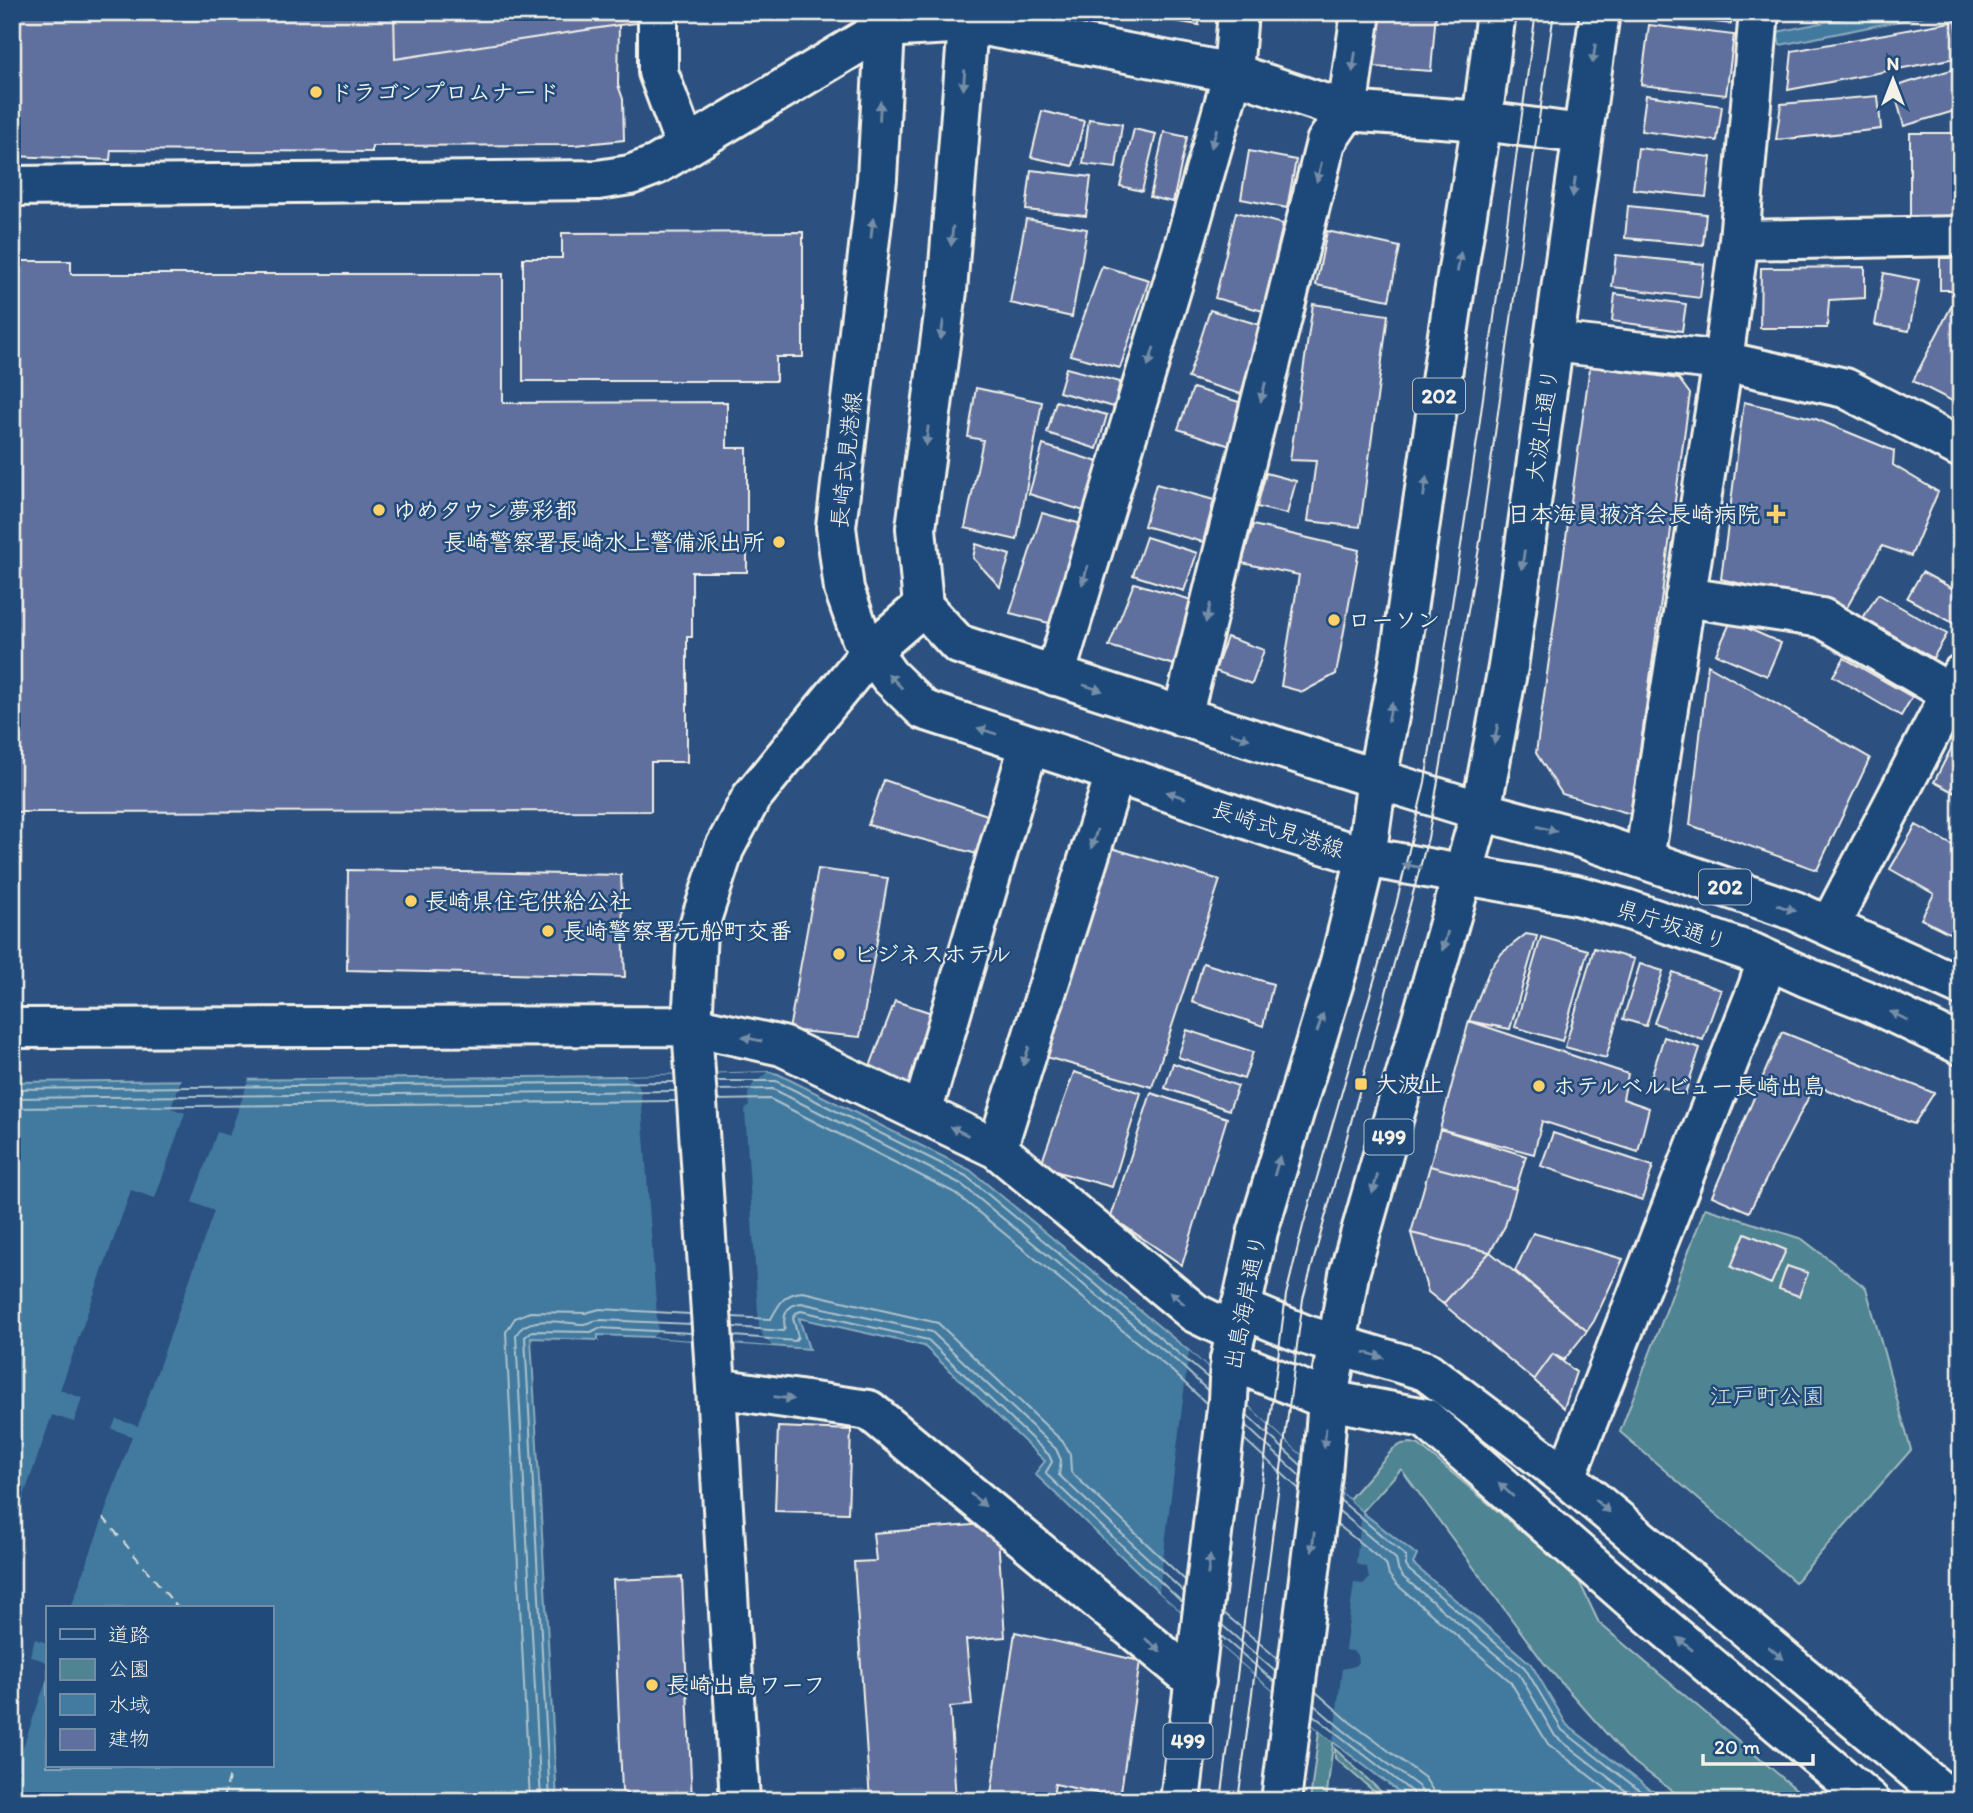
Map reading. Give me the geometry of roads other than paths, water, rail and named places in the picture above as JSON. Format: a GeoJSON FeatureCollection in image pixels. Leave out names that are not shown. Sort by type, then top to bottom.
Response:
{"type":"FeatureCollection","features":[{"type":"Feature","properties":{"kind":"main road"},"geometry":{"type":"LineString","coordinates":[[658,12],[658,72],[686,148]]}},
{"type":"Feature","properties":{"kind":"main road"},"geometry":{"type":"LineString","coordinates":[[1055,676],[1233,73],[1238,12]]}},
{"type":"Feature","properties":{"kind":"main road"},"geometry":{"type":"LineString","coordinates":[[1182,717],[1326,142],[1347,111],[1361,12]]}},
{"type":"Feature","properties":{"kind":"main road","name":"202"},"geometry":{"type":"LineString","coordinates":[[1366,857],[1377,779],[1399,664],[1482,121],[1496,12]]}},
{"type":"Feature","properties":{"kind":"main road","name":"大波止通り"},"geometry":{"type":"LineString","coordinates":[[1464,876],[1481,811],[1508,667],[1600,12]]}},
{"type":"Feature","properties":{"kind":"main road"},"geometry":{"type":"LineString","coordinates":[[1644,859],[1723,361],[1739,240],[1759,12]]}},
{"type":"Feature","properties":{"kind":"main road"},"geometry":{"type":"LineString","coordinates":[[12,186],[598,180],[631,176],[686,148],[885,20],[968,18],[1233,73],[1347,111],[1482,121],[1582,134]]}},
{"type":"Feature","properties":{"kind":"main road"},"geometry":{"type":"LineString","coordinates":[[968,18],[958,181],[947,291],[916,528],[923,606],[958,644],[1377,779]]}},
{"type":"Feature","properties":{"kind":"main road","name":"長崎式見港線"},"geometry":{"type":"LineString","coordinates":[[885,20],[877,179],[836,527],[844,589],[861,637],[889,676],[924,710],[1294,836],[1366,857]]}},
{"type":"Feature","properties":{"kind":"main road"},"geometry":{"type":"LineString","coordinates":[[1739,240],[1961,236]]}},
{"type":"Feature","properties":{"kind":"main road"},"geometry":{"type":"LineString","coordinates":[[1553,342],[1723,361],[1845,388],[1961,449]]}},
{"type":"Feature","properties":{"kind":"main road"},"geometry":{"type":"LineString","coordinates":[[1685,597],[1822,618],[1956,684],[1830,925]]}},
{"type":"Feature","properties":{"kind":"main road"},"geometry":{"type":"LineString","coordinates":[[740,1801],[692,1026],[697,932],[724,849],[751,798],[871,651],[923,606]]}},
{"type":"Feature","properties":{"kind":"main road"},"geometry":{"type":"LineString","coordinates":[[922,1113],[1029,745]]}},
{"type":"Feature","properties":{"kind":"main road"},"geometry":{"type":"LineString","coordinates":[[997,1149],[1115,774]]}},
{"type":"Feature","properties":{"kind":"main road","name":"202"},"geometry":{"type":"LineString","coordinates":[[1377,779],[1581,838],[1795,911],[1961,986]]}},
{"type":"Feature","properties":{"kind":"main road","name":"県庁坂通り"},"geometry":{"type":"LineString","coordinates":[[1366,857],[1576,895],[1720,941],[1870,1002],[1961,1045]]}},
{"type":"Feature","properties":{"kind":"main road","name":"出島海岸通り"},"geometry":{"type":"LineString","coordinates":[[1181,1801],[1234,1347],[1258,1231],[1340,962],[1366,857]]}},
{"type":"Feature","properties":{"kind":"main road","name":"499"},"geometry":{"type":"LineString","coordinates":[[1281,1801],[1322,1475],[1328,1401],[1349,1274],[1464,876]]}},
{"type":"Feature","properties":{"kind":"main road"},"geometry":{"type":"LineString","coordinates":[[1566,1476],[1767,960]]}},
{"type":"Feature","properties":{"kind":"main road"},"geometry":{"type":"LineString","coordinates":[[12,1028],[692,1026],[782,1046],[997,1149],[1234,1347],[1328,1401],[1425,1418],[1621,1590],[1870,1801]]}},
{"type":"Feature","properties":{"kind":"main road"},"geometry":{"type":"LineString","coordinates":[[1234,1347],[1306,1335],[1426,1371],[1566,1476],[1952,1801]]}},
{"type":"Feature","properties":{"kind":"main road"},"geometry":{"type":"LineString","coordinates":[[715,1371],[869,1410],[1196,1682]]}},
{"type":"Feature","properties":{"kind":"water"},"geometry":{"type":"Polygon","coordinates":[[[1873,12],[1943,12],[1780,45],[1777,32],[1873,12]]]}},
{"type":"Feature","properties":{"kind":"water"},"geometry":{"type":"Polygon","coordinates":[[[778,1074],[970,1170],[1189,1351],[1362,1512],[1417,1555],[1413,1564],[1531,1664],[1567,1725],[1665,1801],[1411,1801],[1333,1742],[1159,1592],[1035,1474],[1045,1461],[924,1346],[799,1318],[809,1349],[652,1337],[598,1335],[598,1340],[531,1338],[557,1801],[12,1801],[12,1082],[778,1074]]]}},
{"type":"Feature","properties":{"kind":"tram line"},"geometry":{"type":"LineString","coordinates":[[1221,1801],[1286,1295],[1303,1226],[1396,905],[1425,782],[1479,427],[1536,12]]}},
{"type":"Feature","properties":{"kind":"tram line"},"geometry":{"type":"LineString","coordinates":[[1238,1801],[1303,1299],[1428,838],[1479,548],[1554,12]]}},
{"type":"Feature","properties":{"kind":"place","name":"ドラゴンプロムナード"},"geometry":{"type":"Point","coordinates":[316,92]}},
{"type":"Feature","properties":{"kind":"place","name":"ゆめタウン夢彩都"},"geometry":{"type":"Point","coordinates":[379,510]}},
{"type":"Feature","properties":{"kind":"place","name":"日本海員掖済会長崎病院"},"geometry":{"type":"Point","coordinates":[1776,514]}},
{"type":"Feature","properties":{"kind":"place","name":"長崎警察署長崎水上警備派出所"},"geometry":{"type":"Point","coordinates":[779,542]}},
{"type":"Feature","properties":{"kind":"place","name":"ローソン"},"geometry":{"type":"Point","coordinates":[1334,620]}},
{"type":"Feature","properties":{"kind":"place","name":"長崎県住宅供給公社"},"geometry":{"type":"Point","coordinates":[411,901]}},
{"type":"Feature","properties":{"kind":"place","name":"長崎警察署元船町交番"},"geometry":{"type":"Point","coordinates":[548,931]}},
{"type":"Feature","properties":{"kind":"place","name":"ビジネスホテル"},"geometry":{"type":"Point","coordinates":[839,954]}},
{"type":"Feature","properties":{"kind":"place","name":"大波止"},"geometry":{"type":"Point","coordinates":[1361,1084]}},
{"type":"Feature","properties":{"kind":"place","name":"ホテルベルビュー長崎出島"},"geometry":{"type":"Point","coordinates":[1539,1086]}},
{"type":"Feature","properties":{"kind":"place","name":"長崎出島ワーフ"},"geometry":{"type":"Point","coordinates":[652,1685]}},
{"type":"Feature","properties":{"kind":"park label","name":"江戸町公園"},"geometry":{"type":"Point","coordinates":[1767,1396]}}]}
